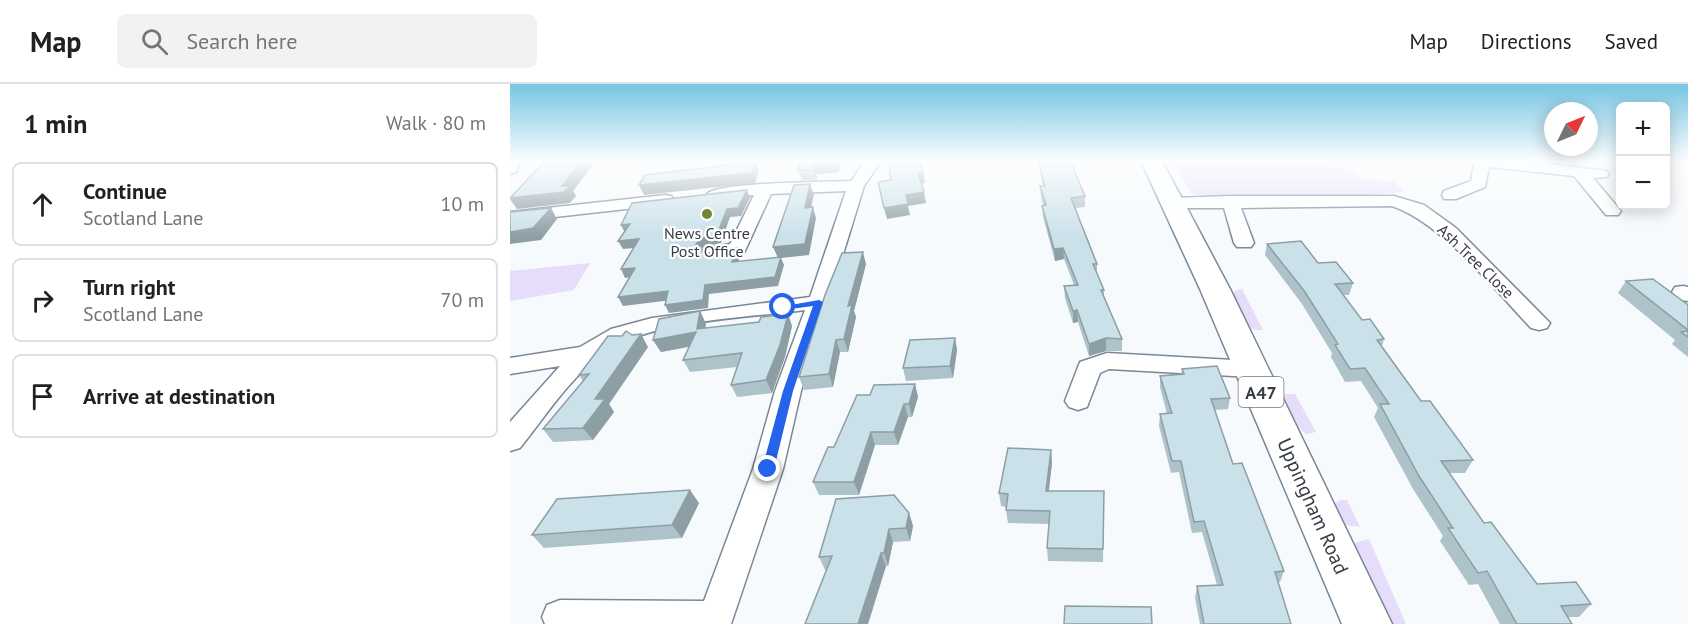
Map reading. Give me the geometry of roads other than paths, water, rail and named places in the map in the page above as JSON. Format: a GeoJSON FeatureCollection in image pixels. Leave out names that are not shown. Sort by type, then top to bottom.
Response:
{"type":"FeatureCollection","features":[{"type":"Feature","properties":{"kind":"highway","name":"Uppingham Road"},"geometry":{"type":"LineString","coordinates":[[1164,186],[1215,289],[1367,624]]}},
{"type":"Feature","properties":{"kind":"street"},"geometry":{"type":"LineString","coordinates":[[510,217],[765,189],[850,186]]}},
{"type":"Feature","properties":{"kind":"street"},"geometry":{"type":"LineString","coordinates":[[560,617],[713,621],[768,469],[788,391],[832,266],[856,186]]}},
{"type":"Feature","properties":{"kind":"street"},"geometry":{"type":"LineString","coordinates":[[1450,195],[1473,186]]}},
{"type":"Feature","properties":{"kind":"street"},"geometry":{"type":"LineString","coordinates":[[1596,186],[1612,211]]}},
{"type":"Feature","properties":{"kind":"street"},"geometry":{"type":"LineString","coordinates":[[711,253],[737,249],[765,189]]}},
{"type":"Feature","properties":{"kind":"street"},"geometry":{"type":"LineString","coordinates":[[1230,201],[1244,243]]}},
{"type":"Feature","properties":{"kind":"street","name":"Ash Tree Close"},"geometry":{"type":"LineString","coordinates":[[1172,202],[1394,201],[1418,209],[1449,232],[1539,323]]}},
{"type":"Feature","properties":{"kind":"street"},"geometry":{"type":"LineString","coordinates":[[510,441],[588,353],[604,342],[630,331],[658,324],[739,310],[819,302]]}},
{"type":"Feature","properties":{"kind":"street"},"geometry":{"type":"LineString","coordinates":[[510,366],[588,353]]}},
{"type":"Feature","properties":{"kind":"street"},"geometry":{"type":"LineString","coordinates":[[1078,401],[1089,368],[1107,361],[1251,369]]}},
{"type":"Feature","properties":{"kind":"place","name":"News Centre Post Office"},"geometry":{"type":"Point","coordinates":[707,214]}}]}
